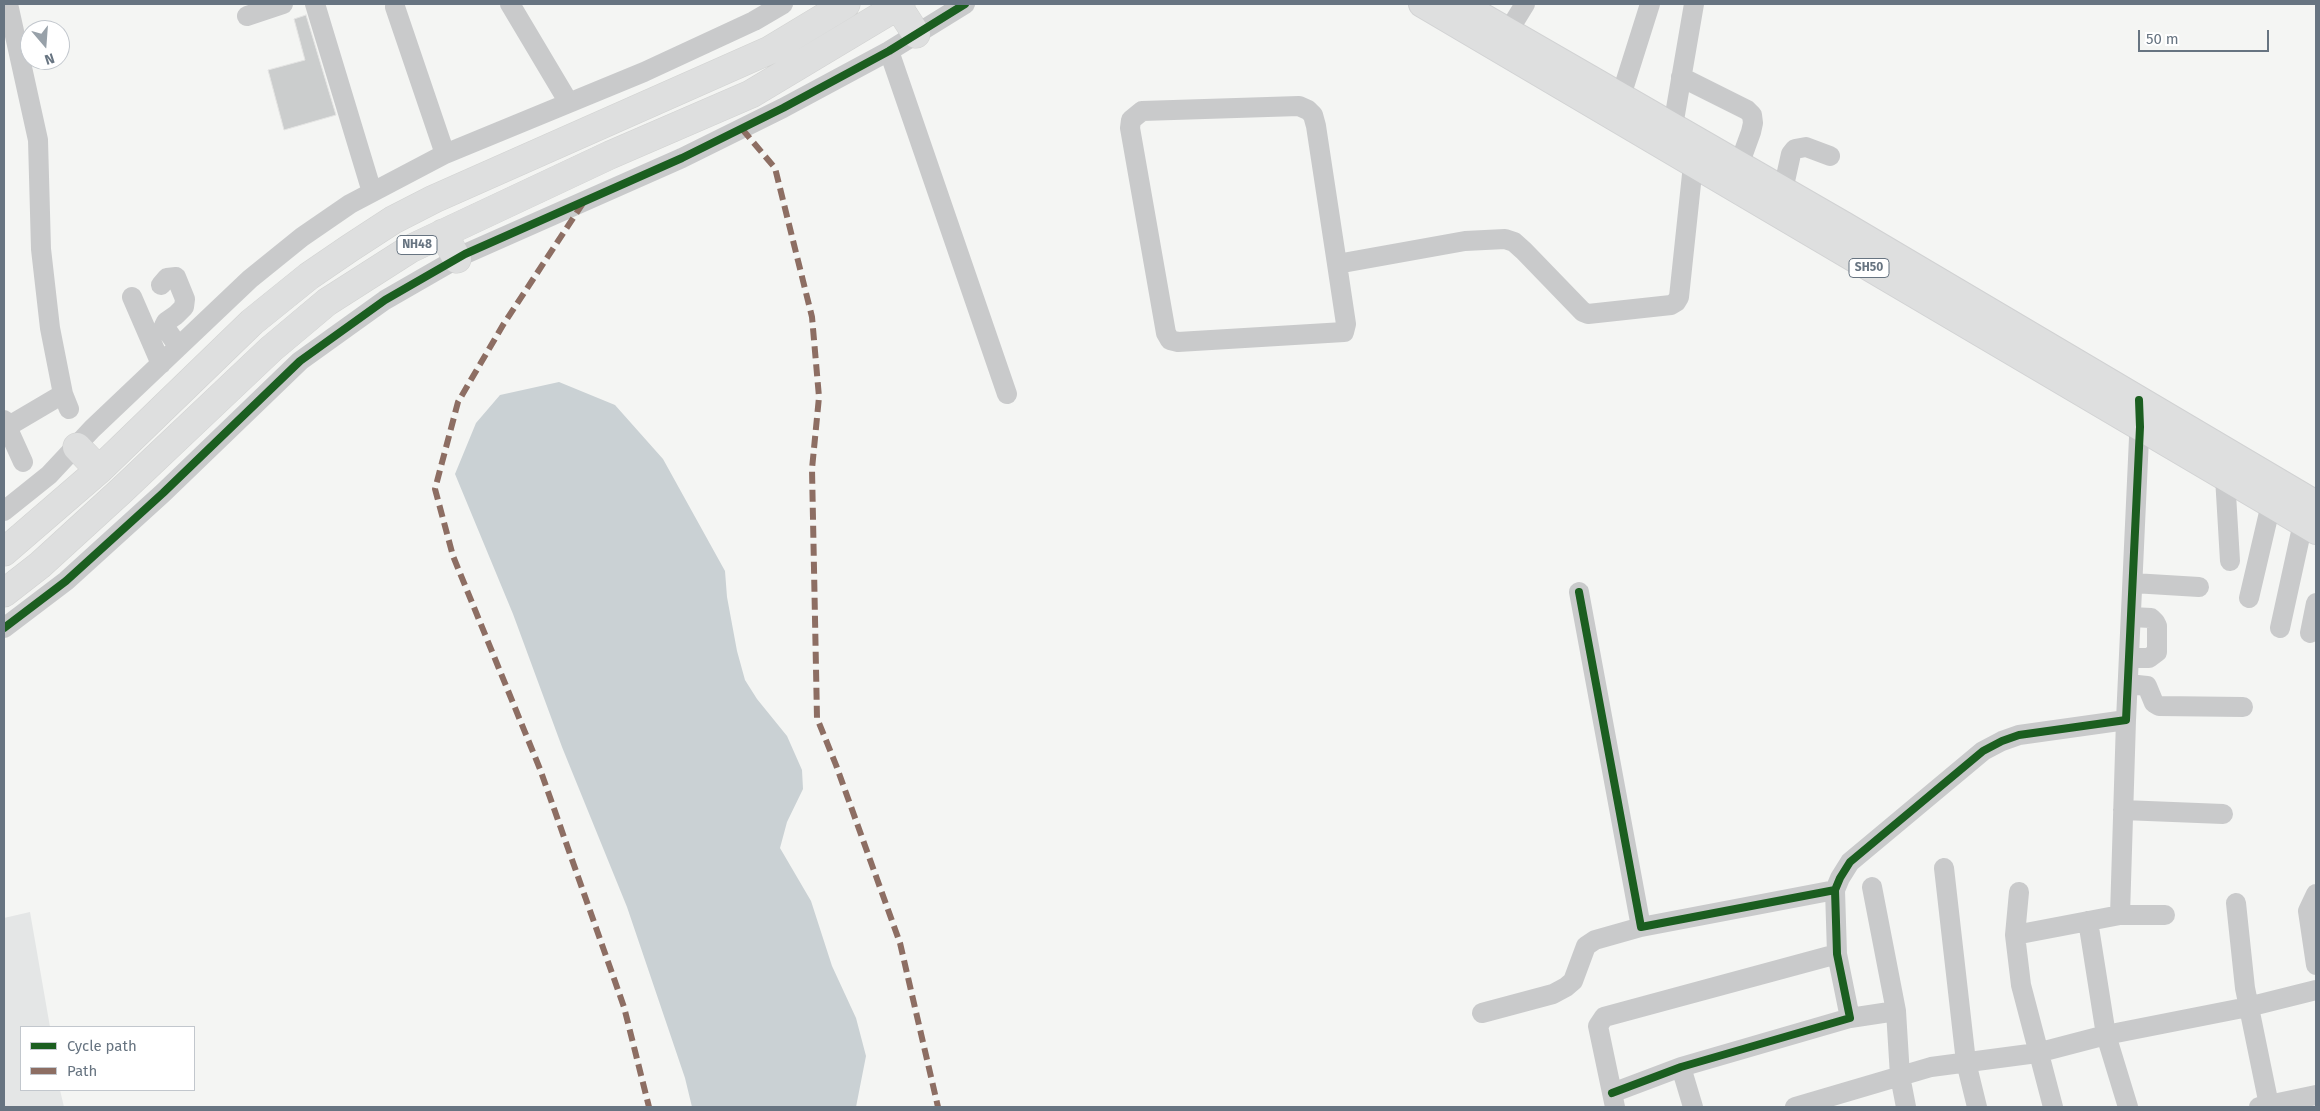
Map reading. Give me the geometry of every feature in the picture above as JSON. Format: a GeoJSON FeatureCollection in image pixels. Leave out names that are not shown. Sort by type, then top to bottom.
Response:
{"type":"FeatureCollection","features":[{"type":"Feature","properties":{"kind":"highway","name":"NH48"},"geometry":{"type":"LineString","coordinates":[[4,552],[99,470],[252,322],[309,276],[393,220],[521,158],[770,50],[846,4]]}},
{"type":"Feature","properties":{"kind":"highway","name":"NH48"},"geometry":{"type":"LineString","coordinates":[[4,593],[47,558],[271,349],[327,302],[410,249],[610,155],[751,94],[900,5]]}},
{"type":"Feature","properties":{"kind":"highway"},"geometry":{"type":"LineString","coordinates":[[900,5],[916,34]]}},
{"type":"Feature","properties":{"kind":"highway"},"geometry":{"type":"LineString","coordinates":[[443,233],[457,259]]}},
{"type":"Feature","properties":{"kind":"highway"},"geometry":{"type":"LineString","coordinates":[[77,447],[99,470]]}},
{"type":"Feature","properties":{"kind":"main road","name":"SH50"},"geometry":{"type":"LineString","coordinates":[[1422,4],[1621,96],[1673,126],[2138,400],[2312,519]]}},
{"type":"Feature","properties":{"kind":"main road","name":"SH50"},"geometry":{"type":"LineString","coordinates":[[1462,4],[1503,40],[1693,165],[2270,504],[2312,519]]}},
{"type":"Feature","properties":{"kind":"street"},"geometry":{"type":"LineString","coordinates":[[8,4],[38,140],[41,249],[50,328],[66,401],[5,424],[23,462]]}},
{"type":"Feature","properties":{"kind":"street"},"geometry":{"type":"LineString","coordinates":[[247,16],[283,4]]}},
{"type":"Feature","properties":{"kind":"street"},"geometry":{"type":"LineString","coordinates":[[315,4],[372,192]]}},
{"type":"Feature","properties":{"kind":"street"},"geometry":{"type":"LineString","coordinates":[[510,4],[569,103]]}},
{"type":"Feature","properties":{"kind":"street"},"geometry":{"type":"LineString","coordinates":[[4,511],[49,474],[77,447],[92,428],[178,346],[250,280],[302,237],[372,192],[445,154],[569,103],[728,33],[783,4]]}},
{"type":"Feature","properties":{"kind":"street"},"geometry":{"type":"LineString","coordinates":[[4,628],[66,581],[129,525],[300,361],[385,300],[457,259],[682,158],[809,95],[889,51],[966,4]]}},
{"type":"Feature","properties":{"kind":"street"},"geometry":{"type":"LineString","coordinates":[[1503,40],[1525,4]]}},
{"type":"Feature","properties":{"kind":"street"},"geometry":{"type":"LineString","coordinates":[[1621,96],[1650,4]]}},
{"type":"Feature","properties":{"kind":"street"},"geometry":{"type":"LineString","coordinates":[[1673,126],[1694,4]]}},
{"type":"Feature","properties":{"kind":"street"},"geometry":{"type":"LineString","coordinates":[[395,7],[445,154]]}},
{"type":"Feature","properties":{"kind":"street"},"geometry":{"type":"LineString","coordinates":[[889,51],[1007,394]]}},
{"type":"Feature","properties":{"kind":"street"},"geometry":{"type":"LineString","coordinates":[[1681,76],[1747,110],[1752,115],[1751,132],[1739,165]]}},
{"type":"Feature","properties":{"kind":"street"},"geometry":{"type":"LineString","coordinates":[[1299,106],[1308,110],[1313,115],[1316,126],[1337,264],[1346,324],[1344,332],[1188,341],[1170,340],[1164,323],[1130,128],[1131,120],[1142,111],[1299,106]]}},
{"type":"Feature","properties":{"kind":"street"},"geometry":{"type":"LineString","coordinates":[[1783,190],[1791,154],[1795,149],[1806,147],[1830,156]]}},
{"type":"Feature","properties":{"kind":"street"},"geometry":{"type":"LineString","coordinates":[[1337,264],[1465,241],[1506,239],[1514,242],[1524,251],[1583,312],[1588,314],[1671,305],[1676,302],[1679,296],[1693,165]]}},
{"type":"Feature","properties":{"kind":"street"},"geometry":{"type":"LineString","coordinates":[[161,286],[166,278],[176,277],[185,299],[184,307],[166,322],[164,326],[178,346]]}},
{"type":"Feature","properties":{"kind":"street"},"geometry":{"type":"LineString","coordinates":[[132,297],[161,364]]}},
{"type":"Feature","properties":{"kind":"street"},"geometry":{"type":"LineString","coordinates":[[2120,915],[2126,720],[2140,427],[2138,400]]}},
{"type":"Feature","properties":{"kind":"street"},"geometry":{"type":"LineString","coordinates":[[2225,478],[2230,561]]}},
{"type":"Feature","properties":{"kind":"street"},"geometry":{"type":"LineString","coordinates":[[2249,598],[2270,504]]}},
{"type":"Feature","properties":{"kind":"street"},"geometry":{"type":"LineString","coordinates":[[2280,628],[2312,519]]}},
{"type":"Feature","properties":{"kind":"street"},"geometry":{"type":"LineString","coordinates":[[2133,583],[2199,587]]}},
{"type":"Feature","properties":{"kind":"street"},"geometry":{"type":"LineString","coordinates":[[1579,592],[1641,927]]}},
{"type":"Feature","properties":{"kind":"street"},"geometry":{"type":"LineString","coordinates":[[2310,633],[2316,603]]}},
{"type":"Feature","properties":{"kind":"street"},"geometry":{"type":"LineString","coordinates":[[2129,658],[2149,658],[2157,652],[2157,626],[2155,622],[2151,618],[2131,616]]}},
{"type":"Feature","properties":{"kind":"street"},"geometry":{"type":"LineString","coordinates":[[2128,684],[2146,686],[2154,703],[2159,706],[2243,707]]}},
{"type":"Feature","properties":{"kind":"street"},"geometry":{"type":"LineString","coordinates":[[1850,1018],[1838,954],[1835,890],[1850,862],[1983,751],[2002,741],[2019,735],[2126,720]]}},
{"type":"Feature","properties":{"kind":"street"},"geometry":{"type":"LineString","coordinates":[[2123,810],[2223,814]]}},
{"type":"Feature","properties":{"kind":"street"},"geometry":{"type":"LineString","coordinates":[[1944,868],[1966,1062],[1977,1107]]}},
{"type":"Feature","properties":{"kind":"street"},"geometry":{"type":"LineString","coordinates":[[1872,887],[1896,1011],[1900,1076],[1906,1107]]}},
{"type":"Feature","properties":{"kind":"street"},"geometry":{"type":"LineString","coordinates":[[1482,1013],[1552,994],[1566,988],[1573,981],[1586,946],[1594,940],[1641,927],[1835,890]]}},
{"type":"Feature","properties":{"kind":"street"},"geometry":{"type":"LineString","coordinates":[[2019,892],[2015,935],[2021,986],[2037,1053],[2053,1107]]}},
{"type":"Feature","properties":{"kind":"street"},"geometry":{"type":"LineString","coordinates":[[2316,894],[2308,911],[2316,965]]}},
{"type":"Feature","properties":{"kind":"street"},"geometry":{"type":"LineString","coordinates":[[2236,903],[2248,1007],[2264,1106],[2316,1095]]}},
{"type":"Feature","properties":{"kind":"street"},"geometry":{"type":"LineString","coordinates":[[2015,935],[2120,915],[2164,915]]}},
{"type":"Feature","properties":{"kind":"street"},"geometry":{"type":"LineString","coordinates":[[2088,921],[2106,1035],[2128,1107]]}},
{"type":"Feature","properties":{"kind":"street"},"geometry":{"type":"LineString","coordinates":[[1838,954],[1604,1017],[1598,1026],[1613,1100],[1681,1067],[1850,1018],[1896,1011]]}},
{"type":"Feature","properties":{"kind":"street"},"geometry":{"type":"LineString","coordinates":[[1795,1107],[1932,1067],[2037,1053],[2106,1035],[2248,1007],[2316,990]]}},
{"type":"Feature","properties":{"kind":"street"},"geometry":{"type":"LineString","coordinates":[[1681,1067],[1693,1107]]}},
{"type":"Feature","properties":{"kind":"shaded area"},"geometry":{"type":"Polygon","coordinates":[[[559,382],[615,405],[663,459],[725,571],[727,597],[737,651],[745,680],[757,699],[787,736],[802,770],[803,789],[787,822],[780,848],[811,901],[832,966],[856,1018],[866,1056],[856,1107],[692,1107],[685,1078],[627,907],[562,747],[513,614],[455,474],[476,423],[500,395],[559,382]]]}},
{"type":"Feature","properties":{"kind":"shaded area"},"geometry":{"type":"Polygon","coordinates":[[[30,912],[50,1026],[20,1026],[20,1091],[60,1091],[64,1107],[4,1107],[4,918],[30,912]]]}},
{"type":"Feature","properties":{"kind":"building"},"geometry":{"type":"Polygon","coordinates":[[[306,15],[336,115],[284,130],[268,70],[305,60],[294,19],[306,15]]]}},
{"type":"Feature","properties":{"kind":"marked path"},"geometry":{"type":"LineString","coordinates":[[742,129],[775,168],[812,317],[819,397],[812,469],[817,718],[836,765],[900,943],[938,1107]]}},
{"type":"Feature","properties":{"kind":"marked path"},"geometry":{"type":"LineString","coordinates":[[583,203],[503,325],[458,402],[435,489],[453,556],[540,769],[624,1007],[649,1107]]}},
{"type":"Feature","properties":{"kind":"cycle path"},"geometry":{"type":"LineString","coordinates":[[4,628],[66,581],[163,493],[300,361],[385,300],[465,254],[682,158],[783,108],[889,51],[965,4]]}},
{"type":"Feature","properties":{"kind":"cycle path"},"geometry":{"type":"LineString","coordinates":[[1612,1093],[1681,1067],[1850,1018],[1837,954],[1835,890],[1850,862],[1983,751],[2002,741],[2019,735],[2126,720],[2140,427],[2139,400]]}},
{"type":"Feature","properties":{"kind":"cycle path"},"geometry":{"type":"LineString","coordinates":[[1579,592],[1641,927],[1835,890]]}}]}
